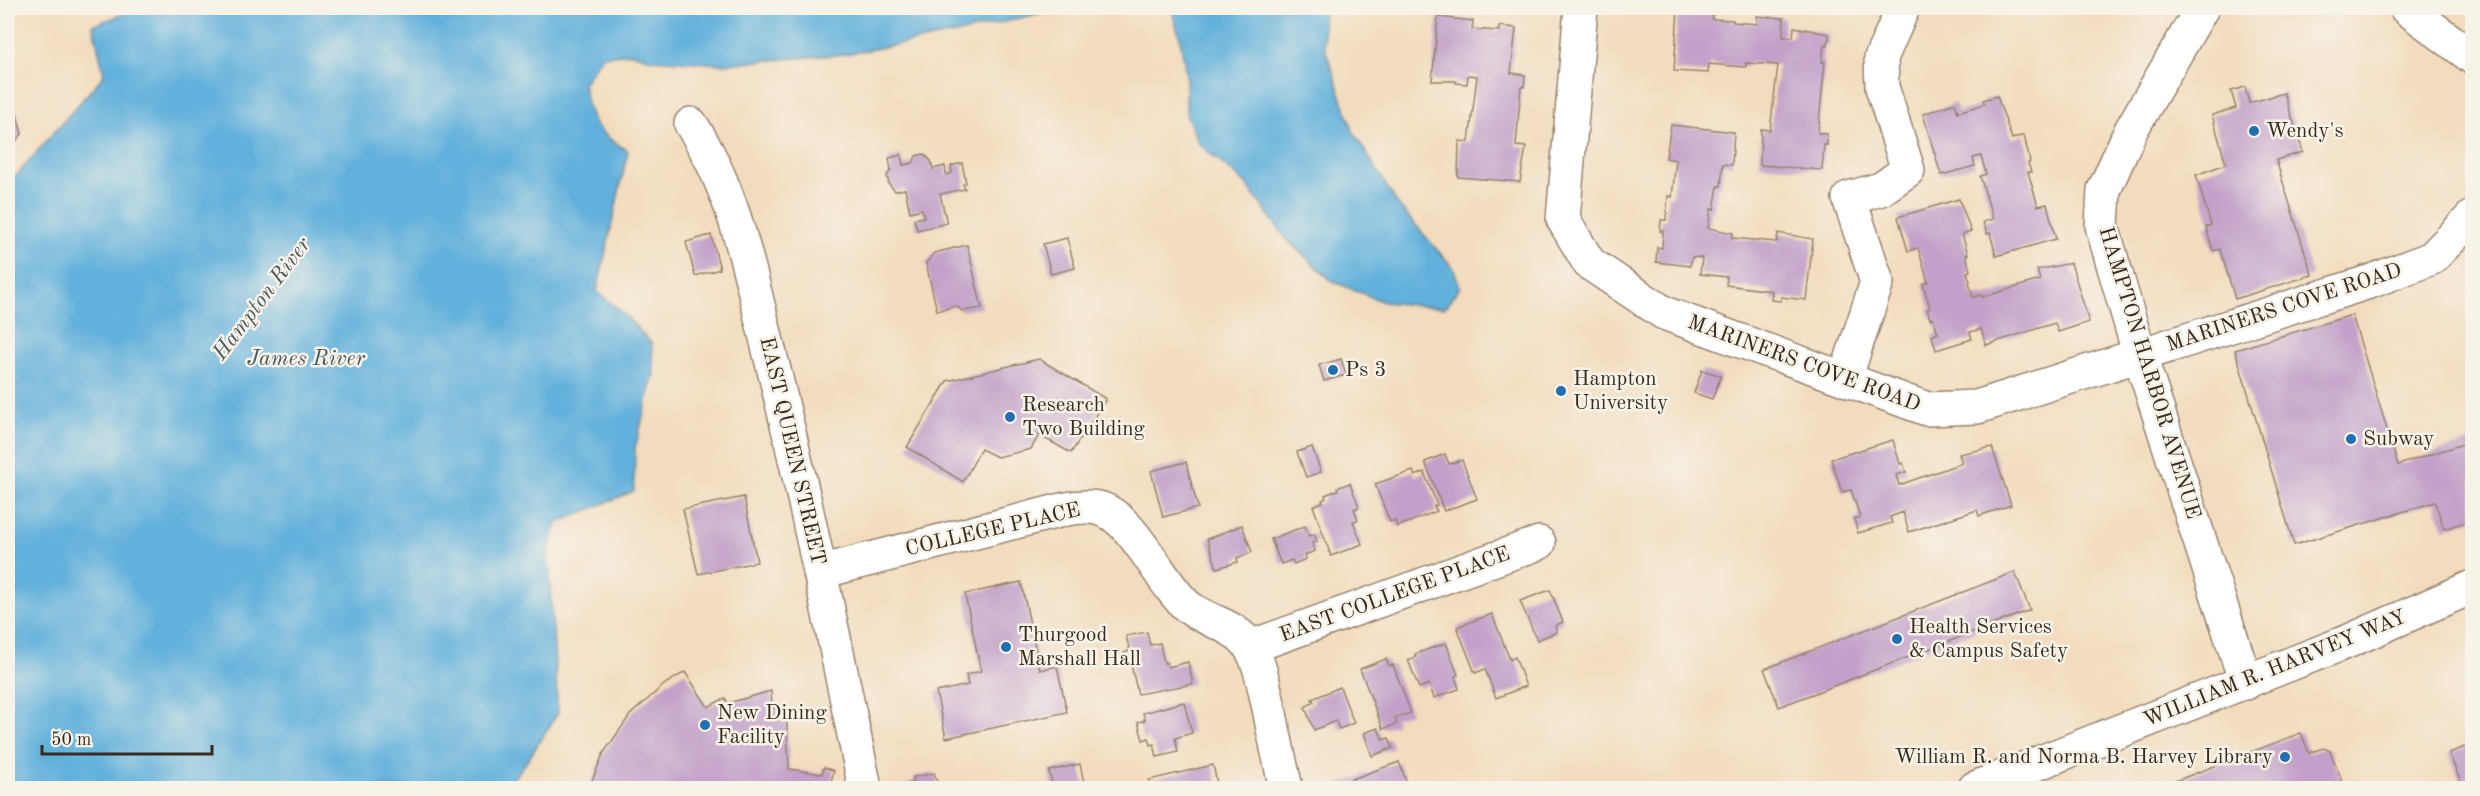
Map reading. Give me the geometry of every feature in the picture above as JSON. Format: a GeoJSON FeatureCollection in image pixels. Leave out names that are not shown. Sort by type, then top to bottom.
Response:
{"type":"FeatureCollection","features":[{"type":"Feature","properties":{"kind":"street","name":"MARINERS COVE ROAD"},"geometry":{"type":"LineString","coordinates":[[1581,8],[1563,219],[1589,263],[1664,313],[1928,409],[1977,407],[2372,281],[2432,258],[2472,217]]}},
{"type":"Feature","properties":{"kind":"street"},"geometry":{"type":"LineString","coordinates":[[1845,380],[1877,282],[1849,198],[1881,189],[1908,170],[1882,87],[1881,58],[1903,8]]}},
{"type":"Feature","properties":{"kind":"street","name":"HAMPTON HARBOR AVENUE"},"geometry":{"type":"LineString","coordinates":[[2202,8],[2130,130],[2104,190],[2102,226],[2139,356],[2246,682]]}},
{"type":"Feature","properties":{"kind":"street"},"geometry":{"type":"LineString","coordinates":[[2406,8],[2472,57]]}},
{"type":"Feature","properties":{"kind":"street","name":"EAST QUEEN STREET"},"geometry":{"type":"LineString","coordinates":[[692,124],[716,166],[740,233],[788,426],[865,789]]}},
{"type":"Feature","properties":{"kind":"street","name":"COLLEGE PLACE"},"geometry":{"type":"LineString","coordinates":[[820,572],[1066,509],[1083,506],[1100,508],[1115,517],[1128,530],[1187,606],[1205,618],[1235,631],[1250,647],[1262,675],[1286,789]]}},
{"type":"Feature","properties":{"kind":"street","name":"EAST COLLEGE PLACE"},"geometry":{"type":"LineString","coordinates":[[1250,647],[1539,543]]}},
{"type":"Feature","properties":{"kind":"street","name":"WILLIAM R. HARVEY WAY"},"geometry":{"type":"LineString","coordinates":[[1975,789],[2349,641],[2472,587]]}},
{"type":"Feature","properties":{"kind":"water","name":"James River"},"geometry":{"type":"Polygon","coordinates":[[[127,8],[1062,8],[955,34],[846,54],[723,64],[650,59],[632,53],[602,56],[583,84],[588,108],[600,131],[628,151],[597,291],[626,316],[652,344],[654,373],[635,448],[634,491],[557,523],[548,550],[558,713],[527,761],[506,788],[8,788],[8,185],[104,75],[93,25],[124,14],[127,8]]]}},
{"type":"Feature","properties":{"kind":"water"},"geometry":{"type":"Polygon","coordinates":[[[1171,8],[1323,8],[1324,45],[1353,131],[1398,205],[1454,269],[1460,287],[1444,308],[1384,302],[1332,281],[1287,240],[1245,183],[1199,144],[1186,114],[1186,75],[1180,38],[1171,8]]]}},
{"type":"Feature","properties":{"kind":"building"},"geometry":{"type":"Polygon","coordinates":[[[1678,8],[1713,8],[1712,19],[1733,20],[1733,22],[1757,24],[1757,16],[1784,18],[1783,37],[1793,37],[1794,27],[1829,34],[1828,46],[1824,45],[1822,62],[1825,62],[1818,133],[1827,134],[1822,170],[1760,165],[1761,129],[1770,130],[1778,65],[1746,63],[1744,67],[1709,64],[1708,73],[1674,71],[1678,8]]]}},
{"type":"Feature","properties":{"kind":"building"},"geometry":{"type":"Polygon","coordinates":[[[1438,17],[1473,21],[1472,29],[1499,31],[1499,26],[1516,28],[1511,73],[1525,75],[1524,87],[1521,87],[1516,146],[1526,147],[1520,182],[1458,177],[1459,141],[1469,142],[1477,76],[1468,75],[1467,84],[1456,83],[1456,81],[1432,81],[1438,17]]]}},
{"type":"Feature","properties":{"kind":"building"},"geometry":{"type":"Polygon","coordinates":[[[8,80],[22,134],[8,150],[8,80]]]}},
{"type":"Feature","properties":{"kind":"building"},"geometry":{"type":"Polygon","coordinates":[[[2245,87],[2249,103],[2284,93],[2303,152],[2276,160],[2312,275],[2235,299],[2220,249],[2213,251],[2206,227],[2211,225],[2196,175],[2226,164],[2212,115],[2236,108],[2231,91],[2245,87]]]}},
{"type":"Feature","properties":{"kind":"building"},"geometry":{"type":"Polygon","coordinates":[[[1997,96],[2012,139],[2024,135],[2030,162],[2028,163],[2031,172],[2028,172],[2038,206],[2047,204],[2056,239],[1996,256],[1990,233],[1987,234],[1983,222],[1993,219],[1980,176],[1986,174],[1981,156],[1973,158],[1975,166],[1941,175],[1923,114],[1955,103],[1958,112],[1985,104],[1983,100],[1997,96]]]}},
{"type":"Feature","properties":{"kind":"building"},"geometry":{"type":"Polygon","coordinates":[[[1671,125],[1734,132],[1732,165],[1723,164],[1721,186],[1718,186],[1708,228],[1733,233],[1732,238],[1777,242],[1778,233],[1813,239],[1806,300],[1781,297],[1781,301],[1771,300],[1772,291],[1726,285],[1727,277],[1700,274],[1702,258],[1692,257],[1690,266],[1656,262],[1657,247],[1662,248],[1661,220],[1666,220],[1668,196],[1672,197],[1676,160],[1666,158],[1671,125]]]}},
{"type":"Feature","properties":{"kind":"building"},"geometry":{"type":"Polygon","coordinates":[[[924,154],[931,161],[933,169],[945,166],[946,175],[952,173],[951,166],[962,163],[966,183],[963,184],[965,189],[940,194],[947,223],[917,230],[914,219],[924,217],[922,209],[910,212],[905,189],[895,191],[889,184],[887,176],[891,170],[889,158],[901,155],[903,165],[913,163],[916,156],[924,154]]]}},
{"type":"Feature","properties":{"kind":"building"},"geometry":{"type":"Polygon","coordinates":[[[1959,199],[1971,231],[1962,234],[1968,254],[1966,255],[1970,271],[1967,272],[1973,297],[1981,295],[1982,297],[2040,280],[2037,270],[2071,263],[2089,322],[2058,332],[2055,323],[1986,345],[1981,329],[1970,332],[1972,339],[1936,350],[1932,336],[1938,333],[1933,318],[1930,319],[1927,309],[1930,308],[1923,284],[1928,282],[1918,248],[1908,251],[1898,217],[1959,199]]]}},
{"type":"Feature","properties":{"kind":"building"},"geometry":{"type":"Polygon","coordinates":[[[711,235],[720,269],[695,276],[686,242],[711,235]]]}},
{"type":"Feature","properties":{"kind":"building"},"geometry":{"type":"Polygon","coordinates":[[[1067,238],[1075,268],[1051,274],[1043,244],[1067,238]]]}},
{"type":"Feature","properties":{"kind":"building"},"geometry":{"type":"Polygon","coordinates":[[[967,245],[982,308],[962,311],[956,306],[937,311],[926,263],[934,253],[967,245]]]}},
{"type":"Feature","properties":{"kind":"building"},"geometry":{"type":"Polygon","coordinates":[[[2352,315],[2398,465],[2472,441],[2472,520],[2444,529],[2435,502],[2294,545],[2235,350],[2352,315]]]}},
{"type":"Feature","properties":{"kind":"building","name":"Research Two Building"},"geometry":{"type":"Polygon","coordinates":[[[1039,359],[1106,399],[1071,453],[1039,435],[1031,449],[997,457],[981,449],[963,482],[907,447],[947,381],[1039,359]]]}},
{"type":"Feature","properties":{"kind":"building","name":"Ps 3"},"geometry":{"type":"Polygon","coordinates":[[[1341,359],[1346,375],[1324,381],[1319,365],[1341,359]]]}},
{"type":"Feature","properties":{"kind":"building"},"geometry":{"type":"Polygon","coordinates":[[[1702,370],[1721,376],[1712,399],[1694,393],[1702,370]]]}},
{"type":"Feature","properties":{"kind":"building"},"geometry":{"type":"Polygon","coordinates":[[[1893,440],[1900,464],[1903,463],[1906,472],[1896,475],[1899,485],[1962,463],[1959,454],[1992,447],[2011,505],[1979,516],[1977,510],[1909,532],[1903,512],[1890,517],[1892,523],[1858,533],[1854,519],[1860,517],[1851,490],[1842,492],[1831,459],[1893,440]]]}},
{"type":"Feature","properties":{"kind":"building"},"geometry":{"type":"Polygon","coordinates":[[[1312,447],[1321,472],[1306,477],[1297,452],[1312,447]]]}},
{"type":"Feature","properties":{"kind":"building"},"geometry":{"type":"Polygon","coordinates":[[[1445,454],[1449,464],[1462,460],[1477,499],[1444,511],[1425,462],[1445,454]]]}},
{"type":"Feature","properties":{"kind":"building"},"geometry":{"type":"Polygon","coordinates":[[[1186,462],[1198,508],[1163,517],[1151,471],[1186,462]]]}},
{"type":"Feature","properties":{"kind":"building"},"geometry":{"type":"Polygon","coordinates":[[[1413,471],[1415,476],[1424,472],[1437,505],[1434,506],[1437,511],[1397,527],[1395,520],[1390,522],[1375,484],[1413,471]]]}},
{"type":"Feature","properties":{"kind":"building"},"geometry":{"type":"Polygon","coordinates":[[[1350,483],[1359,507],[1354,509],[1358,520],[1353,521],[1362,544],[1331,556],[1313,506],[1323,502],[1325,495],[1350,483]]]}},
{"type":"Feature","properties":{"kind":"building"},"geometry":{"type":"Polygon","coordinates":[[[744,497],[757,562],[698,574],[683,509],[744,497]]]}},
{"type":"Feature","properties":{"kind":"building"},"geometry":{"type":"Polygon","coordinates":[[[1242,525],[1252,552],[1237,558],[1238,562],[1217,568],[1207,539],[1242,525]]]}},
{"type":"Feature","properties":{"kind":"building"},"geometry":{"type":"Polygon","coordinates":[[[1305,526],[1309,536],[1314,534],[1317,541],[1312,543],[1315,551],[1305,555],[1306,559],[1294,564],[1292,560],[1281,564],[1271,539],[1305,526]]]}},
{"type":"Feature","properties":{"kind":"building","name":"Health Services & Campus Safety"},"geometry":{"type":"Polygon","coordinates":[[[2015,572],[2030,610],[1779,707],[1764,669],[2015,572]]]}},
{"type":"Feature","properties":{"kind":"building","name":"Thurgood Marshall Hall"},"geometry":{"type":"Polygon","coordinates":[[[1021,582],[1040,670],[1057,666],[1067,712],[946,738],[936,692],[968,685],[966,675],[981,671],[965,594],[1021,582]]]}},
{"type":"Feature","properties":{"kind":"building"},"geometry":{"type":"Polygon","coordinates":[[[1550,590],[1563,622],[1555,626],[1557,632],[1537,640],[1520,601],[1550,590]]]}},
{"type":"Feature","properties":{"kind":"building"},"geometry":{"type":"Polygon","coordinates":[[[1492,614],[1510,660],[1515,657],[1526,686],[1496,698],[1485,669],[1475,673],[1457,627],[1492,614]]]}},
{"type":"Feature","properties":{"kind":"building"},"geometry":{"type":"Polygon","coordinates":[[[1147,632],[1150,645],[1160,643],[1164,663],[1167,663],[1168,667],[1188,662],[1193,684],[1138,694],[1130,661],[1126,662],[1124,653],[1130,651],[1126,636],[1147,632]]]}},
{"type":"Feature","properties":{"kind":"building"},"geometry":{"type":"Polygon","coordinates":[[[1446,643],[1458,675],[1455,676],[1459,689],[1434,698],[1429,684],[1419,688],[1408,660],[1416,657],[1415,654],[1446,643]]]}},
{"type":"Feature","properties":{"kind":"building"},"geometry":{"type":"Polygon","coordinates":[[[1386,659],[1389,666],[1393,665],[1411,713],[1395,718],[1397,724],[1383,729],[1360,669],[1386,659]]]}},
{"type":"Feature","properties":{"kind":"building","name":"New Dining Facility"},"geometry":{"type":"Polygon","coordinates":[[[685,672],[708,707],[725,698],[728,703],[771,691],[772,708],[786,707],[789,769],[822,774],[824,767],[834,771],[829,788],[589,788],[603,754],[630,715],[665,684],[685,672]]]}},
{"type":"Feature","properties":{"kind":"building"},"geometry":{"type":"Polygon","coordinates":[[[1340,687],[1354,723],[1339,729],[1336,721],[1314,730],[1305,707],[1314,702],[1312,699],[1340,687]]]}},
{"type":"Feature","properties":{"kind":"building"},"geometry":{"type":"Polygon","coordinates":[[[1184,702],[1192,733],[1175,738],[1178,752],[1157,757],[1154,744],[1151,745],[1149,738],[1143,740],[1138,722],[1145,720],[1143,713],[1184,702]]]}},
{"type":"Feature","properties":{"kind":"building"},"geometry":{"type":"Polygon","coordinates":[[[1378,728],[1383,740],[1389,738],[1393,748],[1372,756],[1364,733],[1378,728]]]}},
{"type":"Feature","properties":{"kind":"building","name":"William R. and Norma B. Harvey Library"},"geometry":{"type":"Polygon","coordinates":[[[2301,733],[2309,753],[2324,748],[2330,751],[2345,788],[2157,788],[2301,733]]]}},
{"type":"Feature","properties":{"kind":"building"},"geometry":{"type":"Polygon","coordinates":[[[2472,744],[2472,788],[2463,788],[2449,753],[2472,744]]]}},
{"type":"Feature","properties":{"kind":"building"},"geometry":{"type":"Polygon","coordinates":[[[1399,762],[1409,788],[1327,788],[1399,762]]]}},
{"type":"Feature","properties":{"kind":"building"},"geometry":{"type":"Polygon","coordinates":[[[1080,764],[1085,788],[1053,788],[1049,771],[1080,764]]]}},
{"type":"Feature","properties":{"kind":"building"},"geometry":{"type":"Polygon","coordinates":[[[1213,765],[1218,788],[1151,788],[1149,780],[1213,765]]]}},
{"type":"Feature","properties":{"kind":"building"},"geometry":{"type":"Polygon","coordinates":[[[934,773],[940,788],[898,788],[898,786],[914,782],[913,777],[934,773]]]}},
{"type":"Feature","properties":{"kind":"place","name":"Wendy's"},"geometry":{"type":"Point","coordinates":[2254,131]}},
{"type":"Feature","properties":{"kind":"place","name":"Ps 3"},"geometry":{"type":"Point","coordinates":[1333,370]}},
{"type":"Feature","properties":{"kind":"place","name":"Hampton University"},"geometry":{"type":"Point","coordinates":[1561,391]}},
{"type":"Feature","properties":{"kind":"place","name":"Research Two Building"},"geometry":{"type":"Point","coordinates":[1010,417]}},
{"type":"Feature","properties":{"kind":"place","name":"Subway"},"geometry":{"type":"Point","coordinates":[2351,439]}},
{"type":"Feature","properties":{"kind":"place","name":"Health Services & Campus Safety"},"geometry":{"type":"Point","coordinates":[1897,639]}},
{"type":"Feature","properties":{"kind":"place","name":"Thurgood Marshall Hall"},"geometry":{"type":"Point","coordinates":[1006,647]}},
{"type":"Feature","properties":{"kind":"place","name":"New Dining Facility"},"geometry":{"type":"Point","coordinates":[705,725]}},
{"type":"Feature","properties":{"kind":"place","name":"William R. and Norma B. Harvey Library"},"geometry":{"type":"Point","coordinates":[2285,757]}},
{"type":"Feature","properties":{"kind":"water label","name":"Hampton River"},"geometry":{"type":"Point","coordinates":[262,299]}}]}
